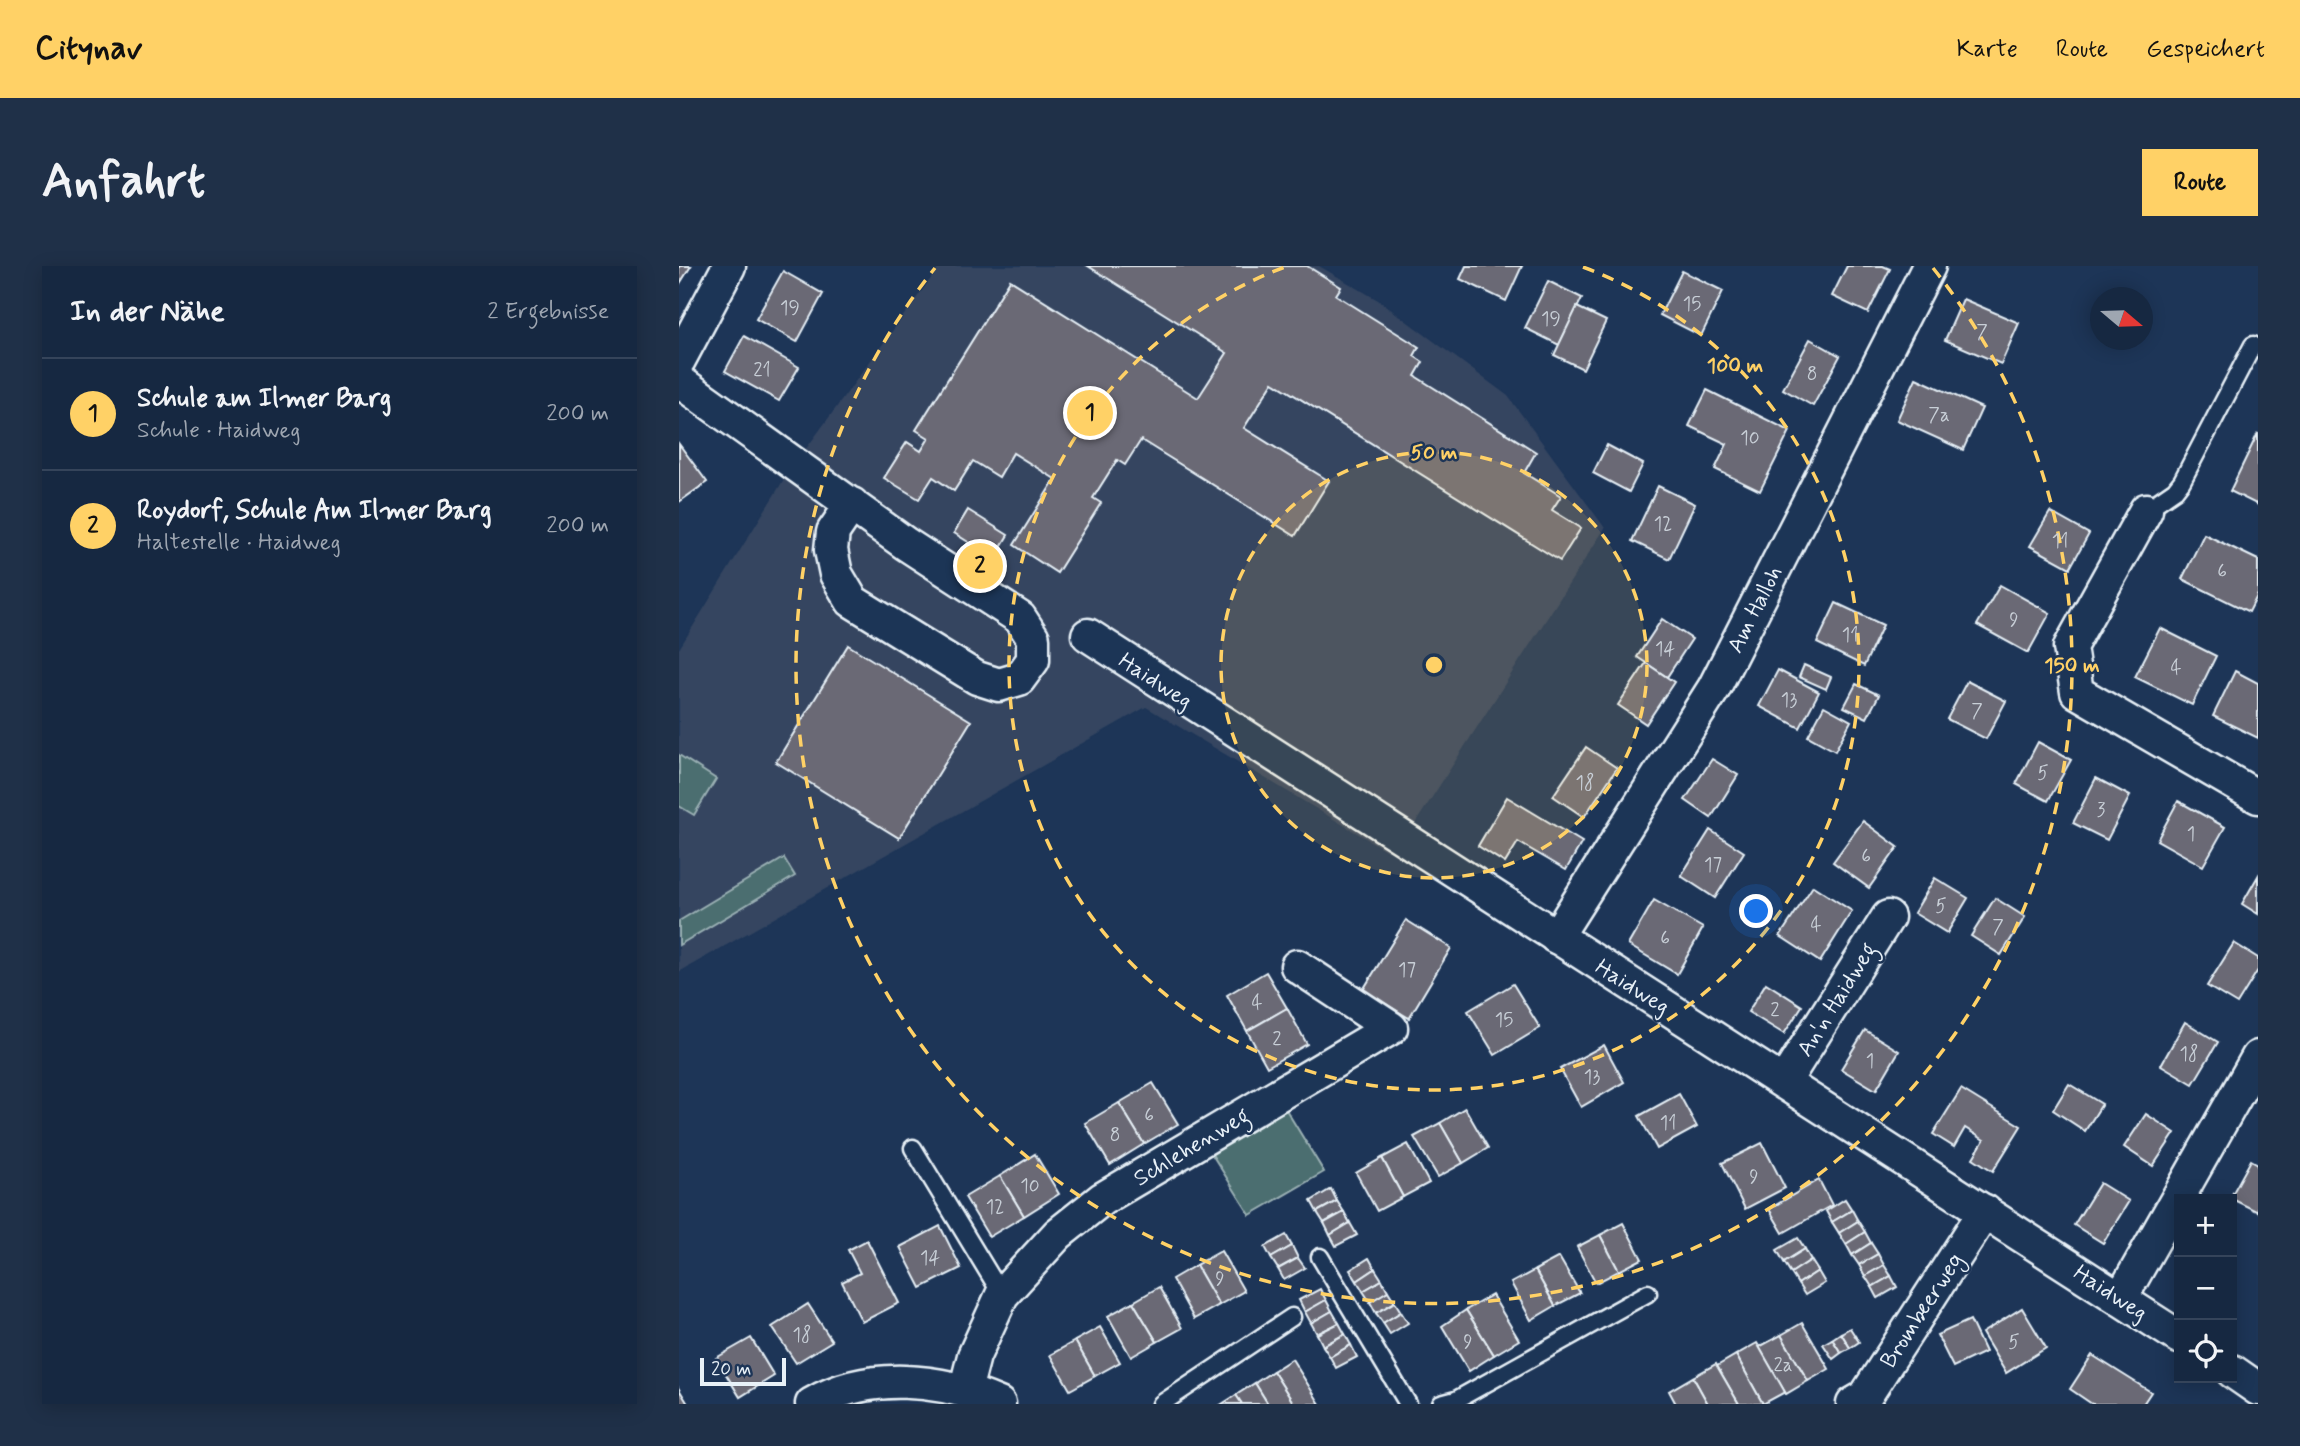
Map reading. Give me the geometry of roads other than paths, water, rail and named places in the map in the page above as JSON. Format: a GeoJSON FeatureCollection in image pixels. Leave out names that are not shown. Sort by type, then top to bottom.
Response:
{"type":"FeatureCollection","features":[{"type":"Feature","properties":{"kind":"street"},"geometry":{"type":"LineString","coordinates":[[679,360],[729,266]]}},
{"type":"Feature","properties":{"kind":"street","name":"Am Halloh"},"geometry":{"type":"LineString","coordinates":[[1556,937],[1714,688],[1929,266]]}},
{"type":"Feature","properties":{"kind":"street"},"geometry":{"type":"LineString","coordinates":[[679,382],[852,505],[906,544],[1020,618],[1033,638],[1033,660],[1019,678],[999,685],[977,678],[852,601],[836,574],[831,550],[833,533],[852,505]]}},
{"type":"Feature","properties":{"kind":"street"},"geometry":{"type":"LineString","coordinates":[[2146,510],[2070,647],[2077,692],[2258,797]]}},
{"type":"Feature","properties":{"kind":"street","name":"Haidweg"},"geometry":{"type":"LineString","coordinates":[[1088,635],[2174,1334]]}},
{"type":"Feature","properties":{"kind":"street","name":"An'n Haidweg"},"geometry":{"type":"LineString","coordinates":[[1784,1082],[1888,917]]}},
{"type":"Feature","properties":{"kind":"street","name":"Schlehenweg"},"geometry":{"type":"LineString","coordinates":[[965,1391],[974,1356],[1002,1295],[1058,1234],[1102,1199],[1391,1028],[1297,966]]}},
{"type":"Feature","properties":{"kind":"street"},"geometry":{"type":"LineString","coordinates":[[2121,1298],[2258,1056]]}},
{"type":"Feature","properties":{"kind":"street","name":"Brombeerweg"},"geometry":{"type":"LineString","coordinates":[[1853,1404],[1865,1397],[1985,1211]]}},
{"type":"Feature","properties":{"kind":"street"},"geometry":{"type":"LineString","coordinates":[[2237,1374],[2258,1389]]}},
{"type":"Feature","properties":{"kind":"street"},"geometry":{"type":"LineString","coordinates":[[812,1404],[826,1396],[883,1381],[922,1382],[965,1391],[999,1404]]}},
{"type":"Feature","properties":{"kind":"lane"},"geometry":{"type":"LineString","coordinates":[[2146,510],[2175,490],[2182,481],[2253,345]]}},
{"type":"Feature","properties":{"kind":"lane"},"geometry":{"type":"LineString","coordinates":[[913,1148],[1002,1295]]}},
{"type":"Feature","properties":{"kind":"lane"},"geometry":{"type":"LineString","coordinates":[[1320,1257],[1408,1404]]}},
{"type":"Feature","properties":{"kind":"lane"},"geometry":{"type":"LineString","coordinates":[[1441,1404],[1456,1400],[1648,1293]]}},
{"type":"Feature","properties":{"kind":"lane"},"geometry":{"type":"LineString","coordinates":[[1161,1404],[1292,1317]]}},
{"type":"Feature","properties":{"kind":"place","name":"Schule am Ilmer Barg"},"geometry":{"type":"Point","coordinates":[1090,413]}},
{"type":"Feature","properties":{"kind":"place","name":"Roydorf, Schule Am Ilmer Barg"},"geometry":{"type":"Point","coordinates":[980,566]}}]}
